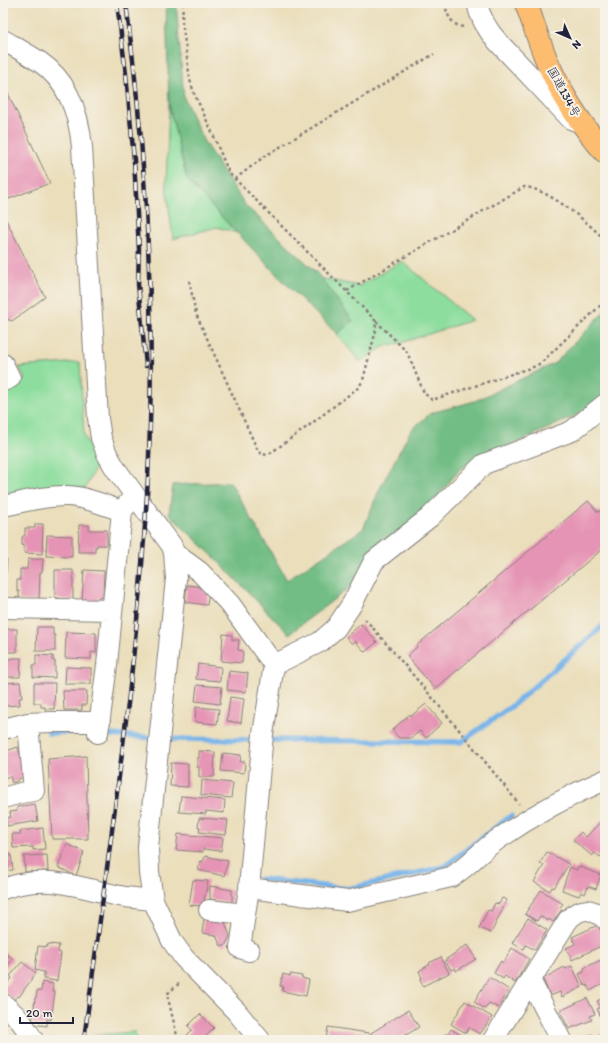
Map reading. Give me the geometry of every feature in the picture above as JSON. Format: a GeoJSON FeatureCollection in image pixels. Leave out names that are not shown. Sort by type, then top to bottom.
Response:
{"type":"FeatureCollection","features":[{"type":"Feature","properties":{"kind":"highway","name":"国道134号"},"geometry":{"type":"LineString","coordinates":[[526,3],[547,62],[583,125],[605,152]]}},
{"type":"Feature","properties":{"kind":"street"},"geometry":{"type":"LineString","coordinates":[[480,11],[488,30],[498,42],[571,119],[583,125]]}},
{"type":"Feature","properties":{"kind":"street"},"geometry":{"type":"LineString","coordinates":[[3,40],[40,62],[51,71],[68,93],[77,116],[81,131],[98,418],[101,438],[107,454],[115,468],[172,546],[174,553],[176,579],[148,847],[149,872],[153,900],[172,941],[184,958],[236,1010],[260,1040]]}},
{"type":"Feature","properties":{"kind":"street"},"geometry":{"type":"LineString","coordinates":[[3,364],[10,378],[3,381]]}},
{"type":"Feature","properties":{"kind":"street"},"geometry":{"type":"LineString","coordinates":[[274,665],[320,642],[336,628],[352,604],[374,561],[430,517],[484,464],[572,431],[605,404]]}},
{"type":"Feature","properties":{"kind":"street"},"geometry":{"type":"LineString","coordinates":[[3,729],[28,723],[51,722],[99,728],[107,665],[122,511],[134,494]]}},
{"type":"Feature","properties":{"kind":"street"},"geometry":{"type":"LineString","coordinates":[[3,506],[50,497],[69,496],[91,500],[122,511]]}},
{"type":"Feature","properties":{"kind":"street"},"geometry":{"type":"LineString","coordinates":[[174,553],[200,572],[230,604],[274,665],[262,741],[249,888],[240,948],[249,951]]}},
{"type":"Feature","properties":{"kind":"street"},"geometry":{"type":"LineString","coordinates":[[3,608],[112,610]]}},
{"type":"Feature","properties":{"kind":"street"},"geometry":{"type":"LineString","coordinates":[[3,798],[34,791],[28,723]]}},
{"type":"Feature","properties":{"kind":"street"},"geometry":{"type":"LineString","coordinates":[[249,888],[347,901],[451,877],[463,870],[495,841],[531,818],[580,791],[605,780]]}},
{"type":"Feature","properties":{"kind":"street"},"geometry":{"type":"LineString","coordinates":[[3,889],[26,882],[41,881],[82,887],[125,897],[153,900]]}},
{"type":"Feature","properties":{"kind":"street"},"geometry":{"type":"LineString","coordinates":[[209,910],[245,914]]}},
{"type":"Feature","properties":{"kind":"street"},"geometry":{"type":"LineString","coordinates":[[493,1040],[568,920],[577,912],[589,910],[605,919]]}},
{"type":"Feature","properties":{"kind":"street"},"geometry":{"type":"LineString","coordinates":[[530,980],[561,1040]]}},
{"type":"Feature","properties":{"kind":"street"},"geometry":{"type":"LineString","coordinates":[[3,1004],[12,1011],[24,1025],[33,1040]]}},
{"type":"Feature","properties":{"kind":"path"},"geometry":{"type":"LineString","coordinates":[[183,3],[182,21],[190,80],[194,93],[229,173],[407,352],[424,393],[432,400],[536,366],[605,302]]}},
{"type":"Feature","properties":{"kind":"path"},"geometry":{"type":"LineString","coordinates":[[444,3],[447,14],[452,23],[460,28],[480,11]]}},
{"type":"Feature","properties":{"kind":"path"},"geometry":{"type":"LineString","coordinates":[[235,179],[265,156],[434,54]]}},
{"type":"Feature","properties":{"kind":"path"},"geometry":{"type":"LineString","coordinates":[[347,291],[524,187],[532,187],[560,203],[591,226],[605,240]]}},
{"type":"Feature","properties":{"kind":"path"},"geometry":{"type":"LineString","coordinates":[[189,280],[196,314],[258,451],[262,455],[269,454],[359,387],[363,380],[376,330],[375,320]]}},
{"type":"Feature","properties":{"kind":"path"},"geometry":{"type":"LineString","coordinates":[[352,604],[472,744],[531,818]]}},
{"type":"Feature","properties":{"kind":"path"},"geometry":{"type":"LineString","coordinates":[[178,984],[167,994],[178,1040]]}},
{"type":"Feature","properties":{"kind":"green space"},"geometry":{"type":"Polygon","coordinates":[[[166,3],[176,3],[184,98],[204,142],[246,206],[317,273],[353,321],[337,334],[280,278],[187,180],[169,105],[166,3]]]}},
{"type":"Feature","properties":{"kind":"green space"},"geometry":{"type":"Polygon","coordinates":[[[169,105],[187,180],[237,233],[217,227],[173,239],[166,185],[169,105]]]}},
{"type":"Feature","properties":{"kind":"green space"},"geometry":{"type":"Polygon","coordinates":[[[402,261],[472,320],[401,343],[385,346],[360,362],[337,334],[352,321],[320,278],[359,286],[402,261]]]}},
{"type":"Feature","properties":{"kind":"green space"},"geometry":{"type":"Polygon","coordinates":[[[605,311],[605,398],[575,416],[461,468],[385,560],[289,634],[214,557],[169,514],[173,485],[230,482],[287,580],[363,529],[380,488],[411,430],[431,413],[475,401],[555,363],[605,311]]]}},
{"type":"Feature","properties":{"kind":"green space"},"geometry":{"type":"Polygon","coordinates":[[[80,362],[84,436],[98,462],[85,489],[60,484],[3,495],[3,390],[25,379],[19,367],[80,362]]]}},
{"type":"Feature","properties":{"kind":"green space"},"geometry":{"type":"Polygon","coordinates":[[[135,1032],[136,1040],[94,1040],[94,1035],[135,1032]]]}},
{"type":"Feature","properties":{"kind":"building"},"geometry":{"type":"Polygon","coordinates":[[[3,83],[50,183],[9,199],[3,186],[3,83]]]}},
{"type":"Feature","properties":{"kind":"building"},"geometry":{"type":"Polygon","coordinates":[[[3,214],[45,297],[12,321],[4,318],[3,316],[3,214]]]}},
{"type":"Feature","properties":{"kind":"building"},"geometry":{"type":"Polygon","coordinates":[[[588,501],[605,517],[605,547],[435,689],[407,656],[417,647],[416,646],[588,501]]]}},
{"type":"Feature","properties":{"kind":"building"},"geometry":{"type":"Polygon","coordinates":[[[35,524],[43,524],[42,554],[24,553],[22,537],[25,535],[25,528],[35,528],[35,524]]]}},
{"type":"Feature","properties":{"kind":"building"},"geometry":{"type":"Polygon","coordinates":[[[79,525],[89,525],[89,530],[107,530],[107,545],[97,545],[97,547],[95,547],[95,552],[78,552],[79,525]]]}},
{"type":"Feature","properties":{"kind":"building"},"geometry":{"type":"Polygon","coordinates":[[[47,535],[72,536],[72,557],[46,556],[47,535]]]}},
{"type":"Feature","properties":{"kind":"building"},"geometry":{"type":"Polygon","coordinates":[[[3,559],[7,559],[6,573],[3,572],[3,559]]]}},
{"type":"Feature","properties":{"kind":"building"},"geometry":{"type":"Polygon","coordinates":[[[28,559],[43,559],[42,572],[40,572],[39,601],[19,600],[17,580],[20,580],[20,569],[27,569],[28,559]]]}},
{"type":"Feature","properties":{"kind":"building"},"geometry":{"type":"Polygon","coordinates":[[[55,570],[73,570],[73,600],[55,598],[55,570]]]}},
{"type":"Feature","properties":{"kind":"building"},"geometry":{"type":"Polygon","coordinates":[[[84,570],[104,571],[103,598],[98,597],[98,602],[82,601],[84,570]]]}},
{"type":"Feature","properties":{"kind":"building"},"geometry":{"type":"Polygon","coordinates":[[[187,585],[205,587],[204,592],[209,592],[207,605],[185,602],[187,585]]]}},
{"type":"Feature","properties":{"kind":"building"},"geometry":{"type":"Polygon","coordinates":[[[361,624],[377,642],[365,652],[355,641],[352,644],[346,637],[361,624]]]}},
{"type":"Feature","properties":{"kind":"building"},"geometry":{"type":"Polygon","coordinates":[[[37,627],[53,627],[53,635],[55,635],[55,651],[36,651],[37,627]]]}},
{"type":"Feature","properties":{"kind":"building"},"geometry":{"type":"Polygon","coordinates":[[[3,629],[17,629],[17,652],[4,652],[3,629]]]}},
{"type":"Feature","properties":{"kind":"building"},"geometry":{"type":"Polygon","coordinates":[[[66,632],[96,633],[96,653],[91,652],[91,659],[65,658],[66,632]]]}},
{"type":"Feature","properties":{"kind":"building"},"geometry":{"type":"Polygon","coordinates":[[[223,634],[232,635],[232,640],[239,640],[238,650],[243,651],[242,663],[221,661],[223,634]]]}},
{"type":"Feature","properties":{"kind":"building"},"geometry":{"type":"Polygon","coordinates":[[[36,655],[53,656],[53,661],[55,661],[55,678],[33,677],[33,665],[36,665],[36,655]]]}},
{"type":"Feature","properties":{"kind":"building"},"geometry":{"type":"Polygon","coordinates":[[[21,658],[20,677],[3,677],[3,660],[21,658]]]}},
{"type":"Feature","properties":{"kind":"building"},"geometry":{"type":"Polygon","coordinates":[[[198,664],[221,667],[220,681],[196,679],[198,664]]]}},
{"type":"Feature","properties":{"kind":"building"},"geometry":{"type":"Polygon","coordinates":[[[66,667],[91,668],[91,684],[65,684],[66,667]]]}},
{"type":"Feature","properties":{"kind":"building"},"geometry":{"type":"Polygon","coordinates":[[[229,671],[248,673],[246,692],[227,690],[229,671]]]}},
{"type":"Feature","properties":{"kind":"building"},"geometry":{"type":"Polygon","coordinates":[[[20,682],[22,698],[19,698],[20,705],[3,706],[3,683],[20,682]]]}},
{"type":"Feature","properties":{"kind":"building"},"geometry":{"type":"Polygon","coordinates":[[[34,683],[55,683],[54,709],[45,709],[45,707],[41,707],[41,703],[34,703],[34,683]]]}},
{"type":"Feature","properties":{"kind":"building"},"geometry":{"type":"Polygon","coordinates":[[[197,685],[222,687],[220,704],[195,701],[197,685]]]}},
{"type":"Feature","properties":{"kind":"building"},"geometry":{"type":"Polygon","coordinates":[[[63,691],[87,691],[86,705],[82,705],[82,710],[64,710],[63,691]]]}},
{"type":"Feature","properties":{"kind":"building"},"geometry":{"type":"Polygon","coordinates":[[[230,697],[244,699],[241,723],[227,721],[230,697]]]}},
{"type":"Feature","properties":{"kind":"building"},"geometry":{"type":"Polygon","coordinates":[[[426,704],[442,723],[426,738],[420,731],[411,738],[399,738],[392,730],[410,714],[411,716],[426,704]]]}},
{"type":"Feature","properties":{"kind":"building"},"geometry":{"type":"Polygon","coordinates":[[[196,707],[219,709],[217,724],[195,722],[196,707]]]}},
{"type":"Feature","properties":{"kind":"building"},"geometry":{"type":"Polygon","coordinates":[[[18,747],[24,769],[24,777],[12,783],[10,776],[4,778],[3,752],[18,747]]]}},
{"type":"Feature","properties":{"kind":"building"},"geometry":{"type":"Polygon","coordinates":[[[199,751],[215,752],[214,777],[199,777],[197,758],[199,758],[199,751]]]}},
{"type":"Feature","properties":{"kind":"building"},"geometry":{"type":"Polygon","coordinates":[[[223,753],[241,755],[240,762],[245,762],[244,773],[221,771],[223,753]]]}},
{"type":"Feature","properties":{"kind":"building"},"geometry":{"type":"Polygon","coordinates":[[[86,756],[88,839],[52,839],[48,759],[86,756]]]}},
{"type":"Feature","properties":{"kind":"building"},"geometry":{"type":"Polygon","coordinates":[[[171,763],[188,764],[188,787],[170,786],[171,763]]]}},
{"type":"Feature","properties":{"kind":"building"},"geometry":{"type":"Polygon","coordinates":[[[202,780],[233,783],[231,798],[201,795],[202,780]]]}},
{"type":"Feature","properties":{"kind":"building"},"geometry":{"type":"Polygon","coordinates":[[[181,796],[225,800],[224,813],[206,811],[206,814],[179,812],[181,796]]]}},
{"type":"Feature","properties":{"kind":"building"},"geometry":{"type":"Polygon","coordinates":[[[35,804],[38,821],[7,826],[6,818],[11,817],[10,812],[17,811],[17,807],[35,804]]]}},
{"type":"Feature","properties":{"kind":"building"},"geometry":{"type":"Polygon","coordinates":[[[605,817],[605,852],[600,857],[595,853],[592,856],[573,840],[581,832],[586,837],[605,817]]]}},
{"type":"Feature","properties":{"kind":"building"},"geometry":{"type":"Polygon","coordinates":[[[199,818],[228,820],[226,835],[199,832],[199,818]]]}},
{"type":"Feature","properties":{"kind":"building"},"geometry":{"type":"Polygon","coordinates":[[[43,828],[45,849],[33,850],[33,847],[13,848],[12,834],[21,834],[20,831],[43,828]]]}},
{"type":"Feature","properties":{"kind":"building"},"geometry":{"type":"Polygon","coordinates":[[[178,834],[223,838],[221,851],[203,849],[203,852],[176,850],[178,834]]]}},
{"type":"Feature","properties":{"kind":"building"},"geometry":{"type":"Polygon","coordinates":[[[67,844],[84,852],[76,876],[58,867],[67,844]]]}},
{"type":"Feature","properties":{"kind":"building"},"geometry":{"type":"Polygon","coordinates":[[[547,852],[569,864],[554,888],[552,887],[550,891],[534,882],[544,865],[540,863],[547,852]]]}},
{"type":"Feature","properties":{"kind":"building"},"geometry":{"type":"Polygon","coordinates":[[[11,854],[13,870],[3,871],[3,855],[11,854]]]}},
{"type":"Feature","properties":{"kind":"building"},"geometry":{"type":"Polygon","coordinates":[[[47,855],[48,871],[25,872],[24,856],[47,855]]]}},
{"type":"Feature","properties":{"kind":"building"},"geometry":{"type":"Polygon","coordinates":[[[205,856],[228,861],[224,876],[198,870],[200,861],[203,862],[205,856]]]}},
{"type":"Feature","properties":{"kind":"building"},"geometry":{"type":"Polygon","coordinates":[[[578,866],[601,875],[596,889],[588,886],[585,894],[581,892],[579,896],[562,890],[570,867],[577,870],[578,866]]]}},
{"type":"Feature","properties":{"kind":"building"},"geometry":{"type":"Polygon","coordinates":[[[193,880],[208,881],[203,906],[189,905],[193,880]]]}},
{"type":"Feature","properties":{"kind":"building"},"geometry":{"type":"Polygon","coordinates":[[[210,886],[232,890],[232,903],[210,899],[210,886]]]}},
{"type":"Feature","properties":{"kind":"building"},"geometry":{"type":"Polygon","coordinates":[[[541,890],[563,904],[560,907],[562,909],[553,922],[540,916],[537,921],[525,914],[541,890]]]}},
{"type":"Feature","properties":{"kind":"building"},"geometry":{"type":"Polygon","coordinates":[[[502,898],[507,900],[491,933],[479,928],[488,910],[491,911],[495,903],[499,904],[502,898]]]}},
{"type":"Feature","properties":{"kind":"building"},"geometry":{"type":"Polygon","coordinates":[[[528,918],[547,930],[535,950],[526,945],[524,949],[512,943],[528,918]]]}},
{"type":"Feature","properties":{"kind":"building"},"geometry":{"type":"Polygon","coordinates":[[[204,919],[225,922],[230,936],[225,946],[220,945],[216,935],[202,933],[204,919]]]}},
{"type":"Feature","properties":{"kind":"building"},"geometry":{"type":"Polygon","coordinates":[[[598,925],[605,944],[572,960],[566,948],[575,944],[572,937],[598,925]]]}},
{"type":"Feature","properties":{"kind":"building"},"geometry":{"type":"Polygon","coordinates":[[[48,944],[59,945],[58,952],[61,953],[57,981],[44,979],[44,972],[35,970],[38,946],[47,947],[48,944]]]}},
{"type":"Feature","properties":{"kind":"building"},"geometry":{"type":"Polygon","coordinates":[[[467,945],[476,959],[456,971],[455,968],[451,970],[445,960],[467,945]]]}},
{"type":"Feature","properties":{"kind":"building"},"geometry":{"type":"Polygon","coordinates":[[[512,948],[529,959],[515,983],[505,976],[503,979],[494,973],[501,961],[503,963],[512,948]]]}},
{"type":"Feature","properties":{"kind":"building"},"geometry":{"type":"Polygon","coordinates":[[[4,952],[13,959],[3,971],[3,954],[4,952]]]}},
{"type":"Feature","properties":{"kind":"building"},"geometry":{"type":"Polygon","coordinates":[[[441,957],[449,973],[423,986],[419,971],[430,964],[429,963],[441,957]]]}},
{"type":"Feature","properties":{"kind":"building"},"geometry":{"type":"Polygon","coordinates":[[[605,958],[605,983],[590,991],[587,985],[585,986],[579,974],[584,972],[584,968],[605,958]]]}},
{"type":"Feature","properties":{"kind":"building"},"geometry":{"type":"Polygon","coordinates":[[[22,962],[36,973],[19,997],[17,996],[14,1000],[3,991],[3,989],[12,978],[10,976],[22,962]]]}},
{"type":"Feature","properties":{"kind":"building"},"geometry":{"type":"Polygon","coordinates":[[[572,966],[582,987],[562,997],[560,992],[550,996],[543,979],[564,967],[565,969],[572,966]]]}},
{"type":"Feature","properties":{"kind":"building"},"geometry":{"type":"Polygon","coordinates":[[[283,974],[290,976],[290,974],[302,976],[302,978],[309,980],[306,996],[282,991],[283,986],[280,986],[283,974]]]}},
{"type":"Feature","properties":{"kind":"building"},"geometry":{"type":"Polygon","coordinates":[[[489,977],[509,990],[498,1008],[489,1003],[485,1009],[474,1002],[489,977]]]}},
{"type":"Feature","properties":{"kind":"building"},"geometry":{"type":"Polygon","coordinates":[[[42,982],[53,984],[52,992],[55,992],[51,1020],[47,1019],[47,1026],[32,1024],[35,998],[37,991],[41,991],[42,982]]]}},
{"type":"Feature","properties":{"kind":"building"},"geometry":{"type":"Polygon","coordinates":[[[605,997],[605,1019],[603,1021],[597,1009],[600,1007],[597,1001],[605,997]]]}},
{"type":"Feature","properties":{"kind":"building"},"geometry":{"type":"Polygon","coordinates":[[[587,998],[595,1014],[590,1016],[592,1020],[569,1029],[560,1011],[587,998]]]}},
{"type":"Feature","properties":{"kind":"building"},"geometry":{"type":"Polygon","coordinates":[[[465,1001],[492,1017],[480,1034],[469,1028],[466,1033],[451,1024],[465,1001]]]}},
{"type":"Feature","properties":{"kind":"building"},"geometry":{"type":"Polygon","coordinates":[[[408,1010],[419,1027],[398,1040],[375,1040],[371,1033],[408,1010]]]}},
{"type":"Feature","properties":{"kind":"building"},"geometry":{"type":"Polygon","coordinates":[[[200,1014],[214,1028],[202,1040],[188,1040],[190,1038],[187,1035],[192,1030],[188,1026],[200,1014]]]}},
{"type":"Feature","properties":{"kind":"building"},"geometry":{"type":"Polygon","coordinates":[[[328,1027],[369,1033],[371,1036],[370,1040],[326,1040],[328,1027]]]}},
{"type":"Feature","properties":{"kind":"building"},"geometry":{"type":"Polygon","coordinates":[[[451,1029],[469,1040],[441,1040],[445,1034],[448,1035],[451,1029]]]}},
{"type":"Feature","properties":{"kind":"building"},"geometry":{"type":"Polygon","coordinates":[[[605,1032],[605,1040],[580,1040],[592,1034],[594,1038],[605,1032]]]}},
{"type":"Feature","properties":{"kind":"waterway"},"geometry":{"type":"LineString","coordinates":[[49,733],[66,732],[168,739],[461,742],[512,706],[605,624]]}},
{"type":"Feature","properties":{"kind":"waterway"},"geometry":{"type":"LineString","coordinates":[[260,879],[348,889],[444,867],[511,816]]}},
{"type":"Feature","properties":{"kind":"railway"},"geometry":{"type":"LineString","coordinates":[[117,3],[126,74],[134,160],[139,249],[138,284],[146,366]]}},
{"type":"Feature","properties":{"kind":"railway"},"geometry":{"type":"LineString","coordinates":[[84,1040],[131,676],[139,604],[149,457],[151,400],[150,287],[144,173],[126,3]]}}]}
